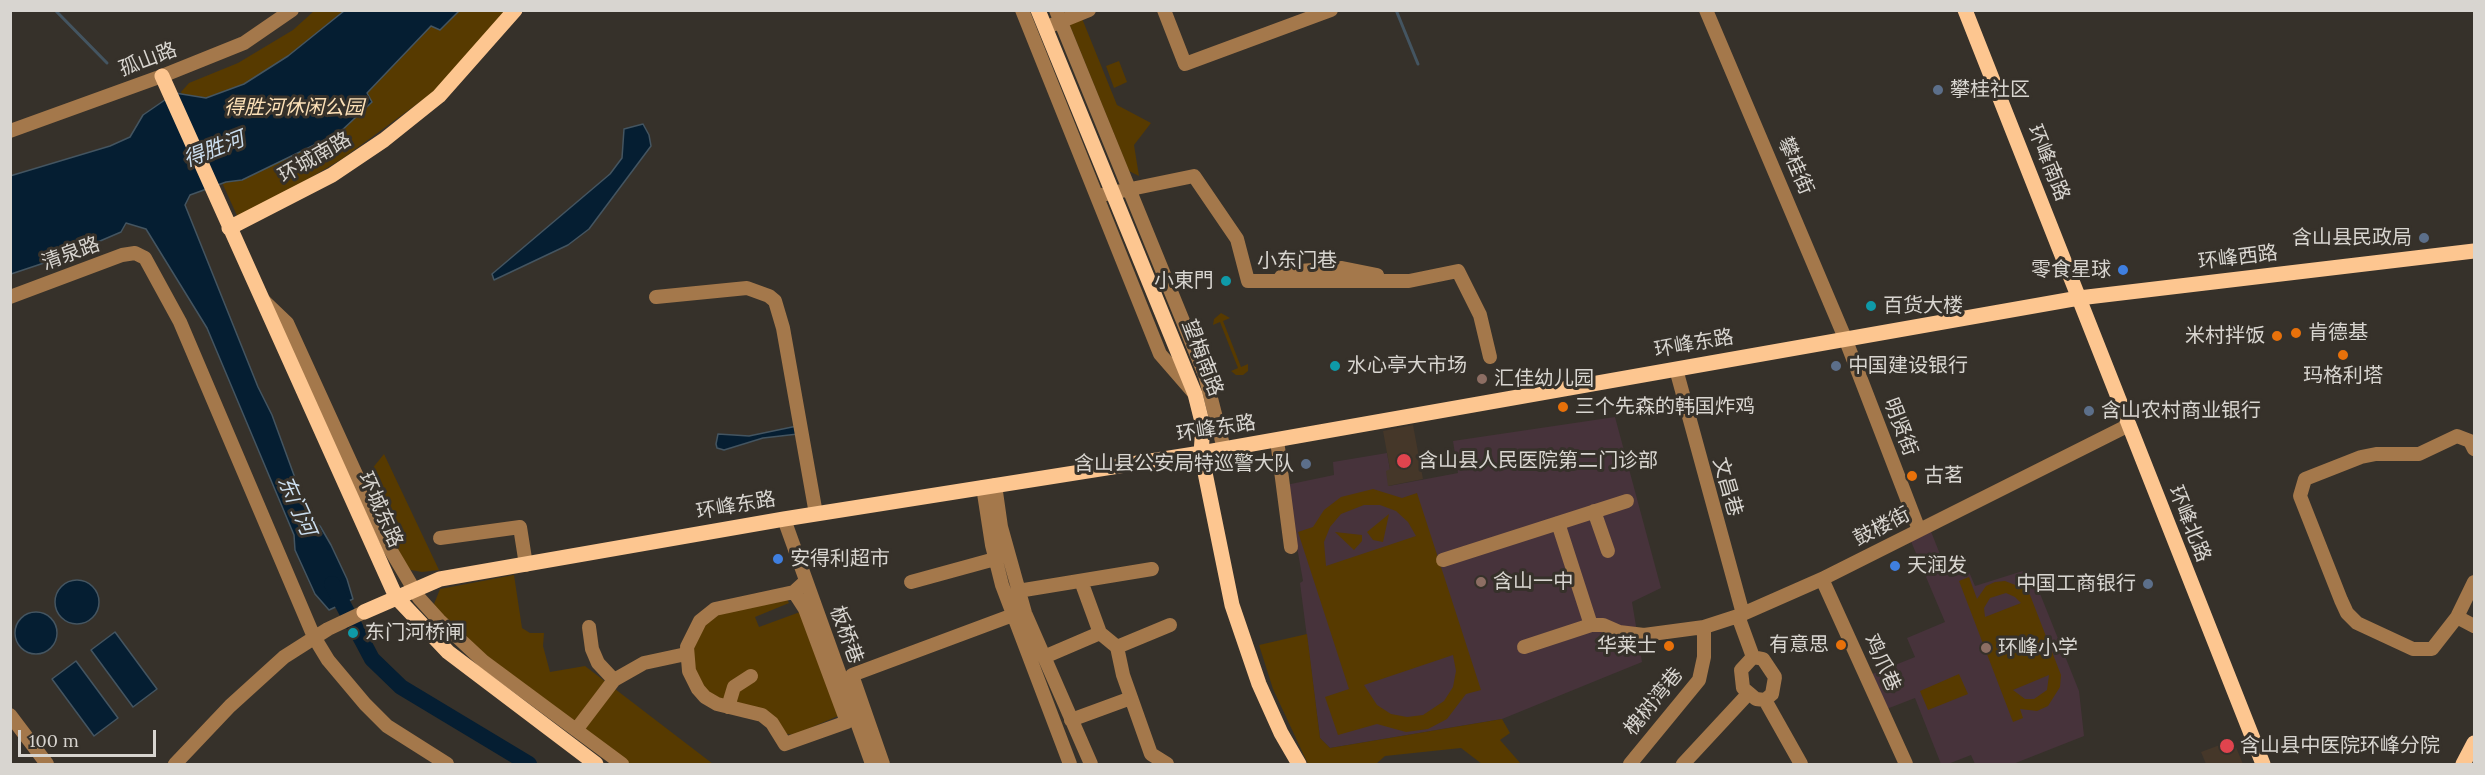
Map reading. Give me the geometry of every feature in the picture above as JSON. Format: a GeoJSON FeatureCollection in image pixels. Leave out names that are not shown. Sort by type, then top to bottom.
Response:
{"type":"FeatureCollection","features":[{"type":"Feature","properties":{"kind":"main road","name":"环城南路"},"geometry":{"type":"LineString","coordinates":[[229,228],[332,175],[384,140],[439,96],[514,10]]}},
{"type":"Feature","properties":{"kind":"main road","name":"望梅南路"},"geometry":{"type":"LineString","coordinates":[[1038,10],[1195,394],[1203,426],[1202,453],[1239,628],[1268,703],[1299,765]]}},
{"type":"Feature","properties":{"kind":"main road","name":"环峰南路"},"geometry":{"type":"LineString","coordinates":[[1965,10],[2079,298]]}},
{"type":"Feature","properties":{"kind":"main road","name":"环城东路"},"geometry":{"type":"LineString","coordinates":[[162,76],[396,597],[448,652],[596,765]]}},
{"type":"Feature","properties":{"kind":"main road","name":"环峰西路"},"geometry":{"type":"LineString","coordinates":[[2079,298],[2475,251]]}},
{"type":"Feature","properties":{"kind":"main road","name":"环峰东路"},"geometry":{"type":"LineString","coordinates":[[364,612],[440,579],[784,519],[1202,453],[2079,298]]}},
{"type":"Feature","properties":{"kind":"main road","name":"环峰北路"},"geometry":{"type":"LineString","coordinates":[[2079,298],[2127,426],[2263,765]]}},
{"type":"Feature","properties":{"kind":"main road"},"geometry":{"type":"LineString","coordinates":[[2463,765],[2475,743]]}},
{"type":"Feature","properties":{"kind":"street","name":"孤山路"},"geometry":{"type":"LineString","coordinates":[[10,131],[162,76],[244,43],[292,10]]}},
{"type":"Feature","properties":{"kind":"street"},"geometry":{"type":"LineString","coordinates":[[1022,10],[1160,354],[1195,394]]}},
{"type":"Feature","properties":{"kind":"street"},"geometry":{"type":"LineString","coordinates":[[1045,27],[1058,16],[1089,10]]}},
{"type":"Feature","properties":{"kind":"street"},"geometry":{"type":"LineString","coordinates":[[1164,10],[1185,64],[1292,17],[1331,10]]}},
{"type":"Feature","properties":{"kind":"street","name":"攀桂街"},"geometry":{"type":"LineString","coordinates":[[1707,10],[1845,338]]}},
{"type":"Feature","properties":{"kind":"street"},"geometry":{"type":"LineString","coordinates":[[1058,16],[1205,375],[1224,449]]}},
{"type":"Feature","properties":{"kind":"street","name":"小东门巷"},"geometry":{"type":"LineString","coordinates":[[1128,188],[1194,176],[1237,239],[1248,281],[1409,281],[1458,271],[1480,315],[1490,357]]}},
{"type":"Feature","properties":{"kind":"street"},"geometry":{"type":"LineString","coordinates":[[1097,196],[1128,188]]}},
{"type":"Feature","properties":{"kind":"street","name":"清泉路"},"geometry":{"type":"LineString","coordinates":[[10,297],[122,255],[135,253],[145,258],[180,322],[314,637]]}},
{"type":"Feature","properties":{"kind":"street"},"geometry":{"type":"LineString","coordinates":[[656,297],[747,288],[775,301],[783,328],[816,514]]}},
{"type":"Feature","properties":{"kind":"street"},"geometry":{"type":"LineString","coordinates":[[261,298],[287,322],[390,549],[413,589],[464,645],[622,765]]}},
{"type":"Feature","properties":{"kind":"street","name":"明贤街"},"geometry":{"type":"LineString","coordinates":[[1845,338],[1919,530]]}},
{"type":"Feature","properties":{"kind":"street","name":"文昌巷"},"geometry":{"type":"LineString","coordinates":[[1676,369],[1753,657]]}},
{"type":"Feature","properties":{"kind":"street","name":"鼓楼街"},"geometry":{"type":"LineString","coordinates":[[1591,625],[1603,625],[1619,632],[1644,635],[1704,627],[1740,615],[1822,579],[2127,426]]}},
{"type":"Feature","properties":{"kind":"street"},"geometry":{"type":"LineString","coordinates":[[2475,449],[2470,441],[2457,436],[2419,454],[2376,454],[2361,457],[2305,479],[2301,485],[2300,496],[2341,600],[2347,613],[2357,623],[2413,650],[2432,649],[2457,617],[2475,582]]}},
{"type":"Feature","properties":{"kind":"street"},"geometry":{"type":"LineString","coordinates":[[1277,440],[1291,547]]}},
{"type":"Feature","properties":{"kind":"street"},"geometry":{"type":"LineString","coordinates":[[989,486],[995,559],[1012,615],[1071,765]]}},
{"type":"Feature","properties":{"kind":"street"},"geometry":{"type":"LineString","coordinates":[[989,486],[1018,591],[1090,765]]}},
{"type":"Feature","properties":{"kind":"street"},"geometry":{"type":"LineString","coordinates":[[1443,560],[1627,501]]}},
{"type":"Feature","properties":{"kind":"street"},"geometry":{"type":"LineString","coordinates":[[1594,511],[1608,551]]}},
{"type":"Feature","properties":{"kind":"street","name":"板桥巷"},"geometry":{"type":"LineString","coordinates":[[784,519],[872,765]]}},
{"type":"Feature","properties":{"kind":"street"},"geometry":{"type":"LineString","coordinates":[[1524,647],[1591,625],[1558,523]]}},
{"type":"Feature","properties":{"kind":"street"},"geometry":{"type":"LineString","coordinates":[[441,538],[520,527],[526,565]]}},
{"type":"Feature","properties":{"kind":"street"},"geometry":{"type":"LineString","coordinates":[[911,582],[995,559]]}},
{"type":"Feature","properties":{"kind":"street"},"geometry":{"type":"LineString","coordinates":[[1018,591],[1152,569]]}},
{"type":"Feature","properties":{"kind":"street","name":"鸡爪巷"},"geometry":{"type":"LineString","coordinates":[[1822,579],[1906,765]]}},
{"type":"Feature","properties":{"kind":"street"},"geometry":{"type":"LineString","coordinates":[[806,581],[794,592],[715,609],[696,628],[686,654],[689,671],[698,689],[717,704],[754,712],[767,718],[785,744],[847,722]]}},
{"type":"Feature","properties":{"kind":"street"},"geometry":{"type":"LineString","coordinates":[[1081,581],[1100,633],[1117,647],[1131,698],[1151,754],[1167,765]]}},
{"type":"Feature","properties":{"kind":"street"},"geometry":{"type":"LineString","coordinates":[[794,592],[806,609],[863,765]]}},
{"type":"Feature","properties":{"kind":"street"},"geometry":{"type":"LineString","coordinates":[[175,765],[230,706],[284,657],[328,629],[364,612]]}},
{"type":"Feature","properties":{"kind":"street"},"geometry":{"type":"LineString","coordinates":[[883,765],[852,675],[1012,615]]}},
{"type":"Feature","properties":{"kind":"street"},"geometry":{"type":"LineString","coordinates":[[2457,617],[2475,626]]}},
{"type":"Feature","properties":{"kind":"street"},"geometry":{"type":"LineString","coordinates":[[1117,647],[1170,625]]}},
{"type":"Feature","properties":{"kind":"street"},"geometry":{"type":"LineString","coordinates":[[589,627],[594,655],[601,668],[614,680]]}},
{"type":"Feature","properties":{"kind":"street","name":"槐树湾巷"},"geometry":{"type":"LineString","coordinates":[[1630,765],[1698,681],[1704,657],[1704,627]]}},
{"type":"Feature","properties":{"kind":"street"},"geometry":{"type":"LineString","coordinates":[[1044,657],[1100,633]]}},
{"type":"Feature","properties":{"kind":"street"},"geometry":{"type":"LineString","coordinates":[[314,637],[328,660],[387,726],[447,765]]}},
{"type":"Feature","properties":{"kind":"street"},"geometry":{"type":"LineString","coordinates":[[576,730],[614,680],[644,663],[686,654]]}},
{"type":"Feature","properties":{"kind":"street"},"geometry":{"type":"LineString","coordinates":[[1765,700],[1772,694],[1775,677],[1763,659],[1753,657],[1741,670],[1740,680],[1748,694],[1765,700],[1801,765]]}},
{"type":"Feature","properties":{"kind":"street"},"geometry":{"type":"LineString","coordinates":[[728,707],[735,687],[751,676]]}},
{"type":"Feature","properties":{"kind":"street"},"geometry":{"type":"LineString","coordinates":[[1683,765],[1748,694]]}},
{"type":"Feature","properties":{"kind":"street"},"geometry":{"type":"LineString","coordinates":[[1071,720],[1131,698]]}},
{"type":"Feature","properties":{"kind":"street"},"geometry":{"type":"LineString","coordinates":[[10,715],[47,765]]}},
{"type":"Feature","properties":{"kind":"shaded area","name":"含山一中"},"geometry":{"type":"Polygon","coordinates":[[[1615,417],[1661,588],[1632,602],[1642,662],[1502,719],[1330,748],[1320,738],[1300,583],[1303,581],[1286,485],[1334,475],[1333,462],[1387,453],[1390,470],[1389,486],[1458,473],[1453,441],[1615,417]]]}},
{"type":"Feature","properties":{"kind":"shaded area","name":"含山县人民医院第二门诊部"},"geometry":{"type":"Polygon","coordinates":[[[1413,425],[1423,479],[1388,486],[1386,471],[1390,469],[1383,431],[1413,425]]]}},
{"type":"Feature","properties":{"kind":"shaded area","name":"环峰小学"},"geometry":{"type":"Polygon","coordinates":[[[1930,529],[1949,577],[1969,572],[1975,586],[2026,570],[2030,582],[2035,581],[2079,691],[2084,736],[2013,764],[1975,764],[1971,755],[1948,764],[1941,764],[1915,698],[1884,710],[1870,675],[1915,657],[1907,638],[1945,622],[1910,539],[1930,529]]]}},
{"type":"Feature","properties":{"kind":"shaded area","name":"含山县中医院环峰分院"},"geometry":{"type":"Polygon","coordinates":[[[2233,740],[2243,764],[2206,764],[2201,752],[2233,740]]]}},
{"type":"Feature","properties":{"kind":"green space","name":"得胜河休闲公园"},"geometry":{"type":"Polygon","coordinates":[[[314,11],[505,11],[436,90],[342,159],[239,220],[181,92],[189,83],[238,63],[293,30],[314,11]]]}},
{"type":"Feature","properties":{"kind":"green space"},"geometry":{"type":"Polygon","coordinates":[[[1064,11],[1079,11],[1117,105],[1151,123],[1134,145],[1139,176],[1129,171],[1064,11]]]}},
{"type":"Feature","properties":{"kind":"green space"},"geometry":{"type":"Polygon","coordinates":[[[1119,61],[1127,82],[1114,88],[1106,66],[1119,61]]]}},
{"type":"Feature","properties":{"kind":"green space"},"geometry":{"type":"Polygon","coordinates":[[[1221,313],[1230,318],[1223,321],[1241,367],[1248,364],[1248,371],[1243,375],[1236,375],[1231,371],[1238,368],[1220,322],[1213,325],[1214,319],[1221,313]]]}},
{"type":"Feature","properties":{"kind":"green space"},"geometry":{"type":"Polygon","coordinates":[[[384,454],[439,570],[422,572],[411,570],[404,564],[363,480],[384,454]]]}},
{"type":"Feature","properties":{"kind":"green space"},"geometry":{"type":"Polygon","coordinates":[[[1373,489],[1402,498],[1417,493],[1481,690],[1466,694],[1447,719],[1428,729],[1406,732],[1377,724],[1338,735],[1325,697],[1349,689],[1298,532],[1313,527],[1324,510],[1341,497],[1373,489]],[[1364,505],[1341,514],[1330,527],[1324,542],[1326,566],[1416,536],[1408,522],[1396,511],[1380,505],[1364,505]],[[1453,655],[1364,685],[1377,705],[1391,714],[1407,717],[1423,715],[1444,701],[1453,687],[1456,671],[1453,655]]]}},
{"type":"Feature","properties":{"kind":"green space"},"geometry":{"type":"Polygon","coordinates":[[[1389,514],[1383,542],[1373,540],[1367,532],[1389,514]]]}},
{"type":"Feature","properties":{"kind":"green space"},"geometry":{"type":"Polygon","coordinates":[[[1335,532],[1362,535],[1362,541],[1354,550],[1335,532]]]}},
{"type":"Feature","properties":{"kind":"green space"},"geometry":{"type":"Polygon","coordinates":[[[514,575],[522,628],[530,633],[544,633],[543,646],[550,672],[585,666],[713,764],[628,764],[463,638],[438,612],[434,604],[440,589],[514,575]]]}},
{"type":"Feature","properties":{"kind":"green space"},"geometry":{"type":"Polygon","coordinates":[[[1969,577],[1977,599],[1986,586],[2005,581],[2023,588],[2030,595],[2061,675],[2060,687],[2048,706],[2037,711],[2020,709],[2023,718],[2013,722],[1959,581],[1969,577]],[[2006,593],[1990,598],[1984,608],[1985,617],[2021,603],[2006,593]],[[2049,675],[2013,690],[2025,699],[2034,699],[2047,690],[2049,675]]]}},
{"type":"Feature","properties":{"kind":"green space"},"geometry":{"type":"Polygon","coordinates":[[[786,597],[789,603],[755,617],[759,627],[800,612],[838,716],[794,735],[786,734],[708,695],[694,676],[691,646],[713,614],[786,597]]]}},
{"type":"Feature","properties":{"kind":"green space"},"geometry":{"type":"Polygon","coordinates":[[[1307,634],[1320,738],[1330,748],[1502,719],[1510,733],[1500,740],[1521,764],[1482,764],[1461,748],[1385,756],[1376,764],[1308,764],[1273,689],[1259,645],[1307,634]]]}},
{"type":"Feature","properties":{"kind":"green space"},"geometry":{"type":"Polygon","coordinates":[[[1959,674],[1968,694],[1928,710],[1920,691],[1959,674]]]}},
{"type":"Feature","properties":{"kind":"water","name":"得胜河"},"geometry":{"type":"Polygon","coordinates":[[[344,11],[459,11],[440,30],[431,26],[367,93],[372,102],[339,133],[242,180],[226,182],[190,195],[185,205],[258,387],[272,415],[310,519],[320,526],[347,579],[353,599],[329,610],[315,594],[295,550],[294,535],[207,328],[146,229],[126,223],[121,232],[65,256],[11,274],[10,176],[110,146],[130,137],[143,115],[175,93],[206,98],[244,84],[288,56],[344,11]]]}},
{"type":"Feature","properties":{"kind":"water"},"geometry":{"type":"Polygon","coordinates":[[[643,124],[649,135],[651,146],[589,229],[568,245],[494,280],[492,274],[610,174],[622,158],[624,129],[643,124]]]}},
{"type":"Feature","properties":{"kind":"water"},"geometry":{"type":"Polygon","coordinates":[[[797,426],[798,434],[763,438],[724,450],[717,448],[716,444],[718,434],[749,436],[797,426]]]}},
{"type":"Feature","properties":{"kind":"water"},"geometry":{"type":"Polygon","coordinates":[[[77,580],[92,587],[99,602],[92,617],[77,624],[62,617],[55,602],[62,587],[77,580]]]}},
{"type":"Feature","properties":{"kind":"water"},"geometry":{"type":"Polygon","coordinates":[[[36,612],[44,613],[51,618],[56,625],[56,641],[51,648],[44,653],[36,654],[28,653],[21,648],[16,641],[15,633],[16,625],[21,618],[28,613],[36,612]]]}},
{"type":"Feature","properties":{"kind":"water"},"geometry":{"type":"Polygon","coordinates":[[[115,632],[157,689],[133,707],[91,650],[115,632]]]}},
{"type":"Feature","properties":{"kind":"water"},"geometry":{"type":"Polygon","coordinates":[[[76,661],[118,718],[94,736],[52,679],[76,661]]]}},
{"type":"Feature","properties":{"kind":"waterway"},"geometry":{"type":"LineString","coordinates":[[55,10],[107,63]]}},
{"type":"Feature","properties":{"kind":"waterway"},"geometry":{"type":"LineString","coordinates":[[1396,10],[1418,64]]}},
{"type":"Feature","properties":{"kind":"waterway","name":"东门河"},"geometry":{"type":"LineString","coordinates":[[332,584],[372,659],[401,687],[529,764]]}},
{"type":"Feature","properties":{"kind":"place","name":"攀桂社区"},"geometry":{"type":"Point","coordinates":[1938,90]}},
{"type":"Feature","properties":{"kind":"place","name":"含山县民政局"},"geometry":{"type":"Point","coordinates":[2424,238]}},
{"type":"Feature","properties":{"kind":"place","name":"零食星球"},"geometry":{"type":"Point","coordinates":[2123,270]}},
{"type":"Feature","properties":{"kind":"place","name":"小東門"},"geometry":{"type":"Point","coordinates":[1226,281]}},
{"type":"Feature","properties":{"kind":"place","name":"百货大楼"},"geometry":{"type":"Point","coordinates":[1871,306]}},
{"type":"Feature","properties":{"kind":"place","name":"肯德基"},"geometry":{"type":"Point","coordinates":[2296,333]}},
{"type":"Feature","properties":{"kind":"place","name":"米村拌饭"},"geometry":{"type":"Point","coordinates":[2277,336]}},
{"type":"Feature","properties":{"kind":"place","name":"玛格利塔"},"geometry":{"type":"Point","coordinates":[2343,355]}},
{"type":"Feature","properties":{"kind":"place","name":"水心亭大市场"},"geometry":{"type":"Point","coordinates":[1335,366]}},
{"type":"Feature","properties":{"kind":"place","name":"中国建设银行"},"geometry":{"type":"Point","coordinates":[1836,366]}},
{"type":"Feature","properties":{"kind":"place","name":"汇佳幼儿园"},"geometry":{"type":"Point","coordinates":[1482,379]}},
{"type":"Feature","properties":{"kind":"place","name":"三个先森的韩国炸鸡"},"geometry":{"type":"Point","coordinates":[1563,407]}},
{"type":"Feature","properties":{"kind":"place","name":"含山农村商业银行"},"geometry":{"type":"Point","coordinates":[2089,411]}},
{"type":"Feature","properties":{"kind":"place","name":"含山县人民医院第二门诊部"},"geometry":{"type":"Point","coordinates":[1404,461]}},
{"type":"Feature","properties":{"kind":"place","name":"含山县公安局特巡警大队"},"geometry":{"type":"Point","coordinates":[1306,464]}},
{"type":"Feature","properties":{"kind":"place","name":"古茗"},"geometry":{"type":"Point","coordinates":[1912,476]}},
{"type":"Feature","properties":{"kind":"place","name":"安得利超市"},"geometry":{"type":"Point","coordinates":[778,559]}},
{"type":"Feature","properties":{"kind":"place","name":"天润发"},"geometry":{"type":"Point","coordinates":[1895,566]}},
{"type":"Feature","properties":{"kind":"place","name":"含山一中"},"geometry":{"type":"Point","coordinates":[1481,582]}},
{"type":"Feature","properties":{"kind":"place","name":"中国工商银行"},"geometry":{"type":"Point","coordinates":[2148,584]}},
{"type":"Feature","properties":{"kind":"place","name":"东门河桥闸"},"geometry":{"type":"Point","coordinates":[353,633]}},
{"type":"Feature","properties":{"kind":"place","name":"有意思"},"geometry":{"type":"Point","coordinates":[1841,645]}},
{"type":"Feature","properties":{"kind":"place","name":"华莱士"},"geometry":{"type":"Point","coordinates":[1669,646]}},
{"type":"Feature","properties":{"kind":"place","name":"环峰小学"},"geometry":{"type":"Point","coordinates":[1986,648]}},
{"type":"Feature","properties":{"kind":"place","name":"含山县中医院环峰分院"},"geometry":{"type":"Point","coordinates":[2227,746]}}]}
